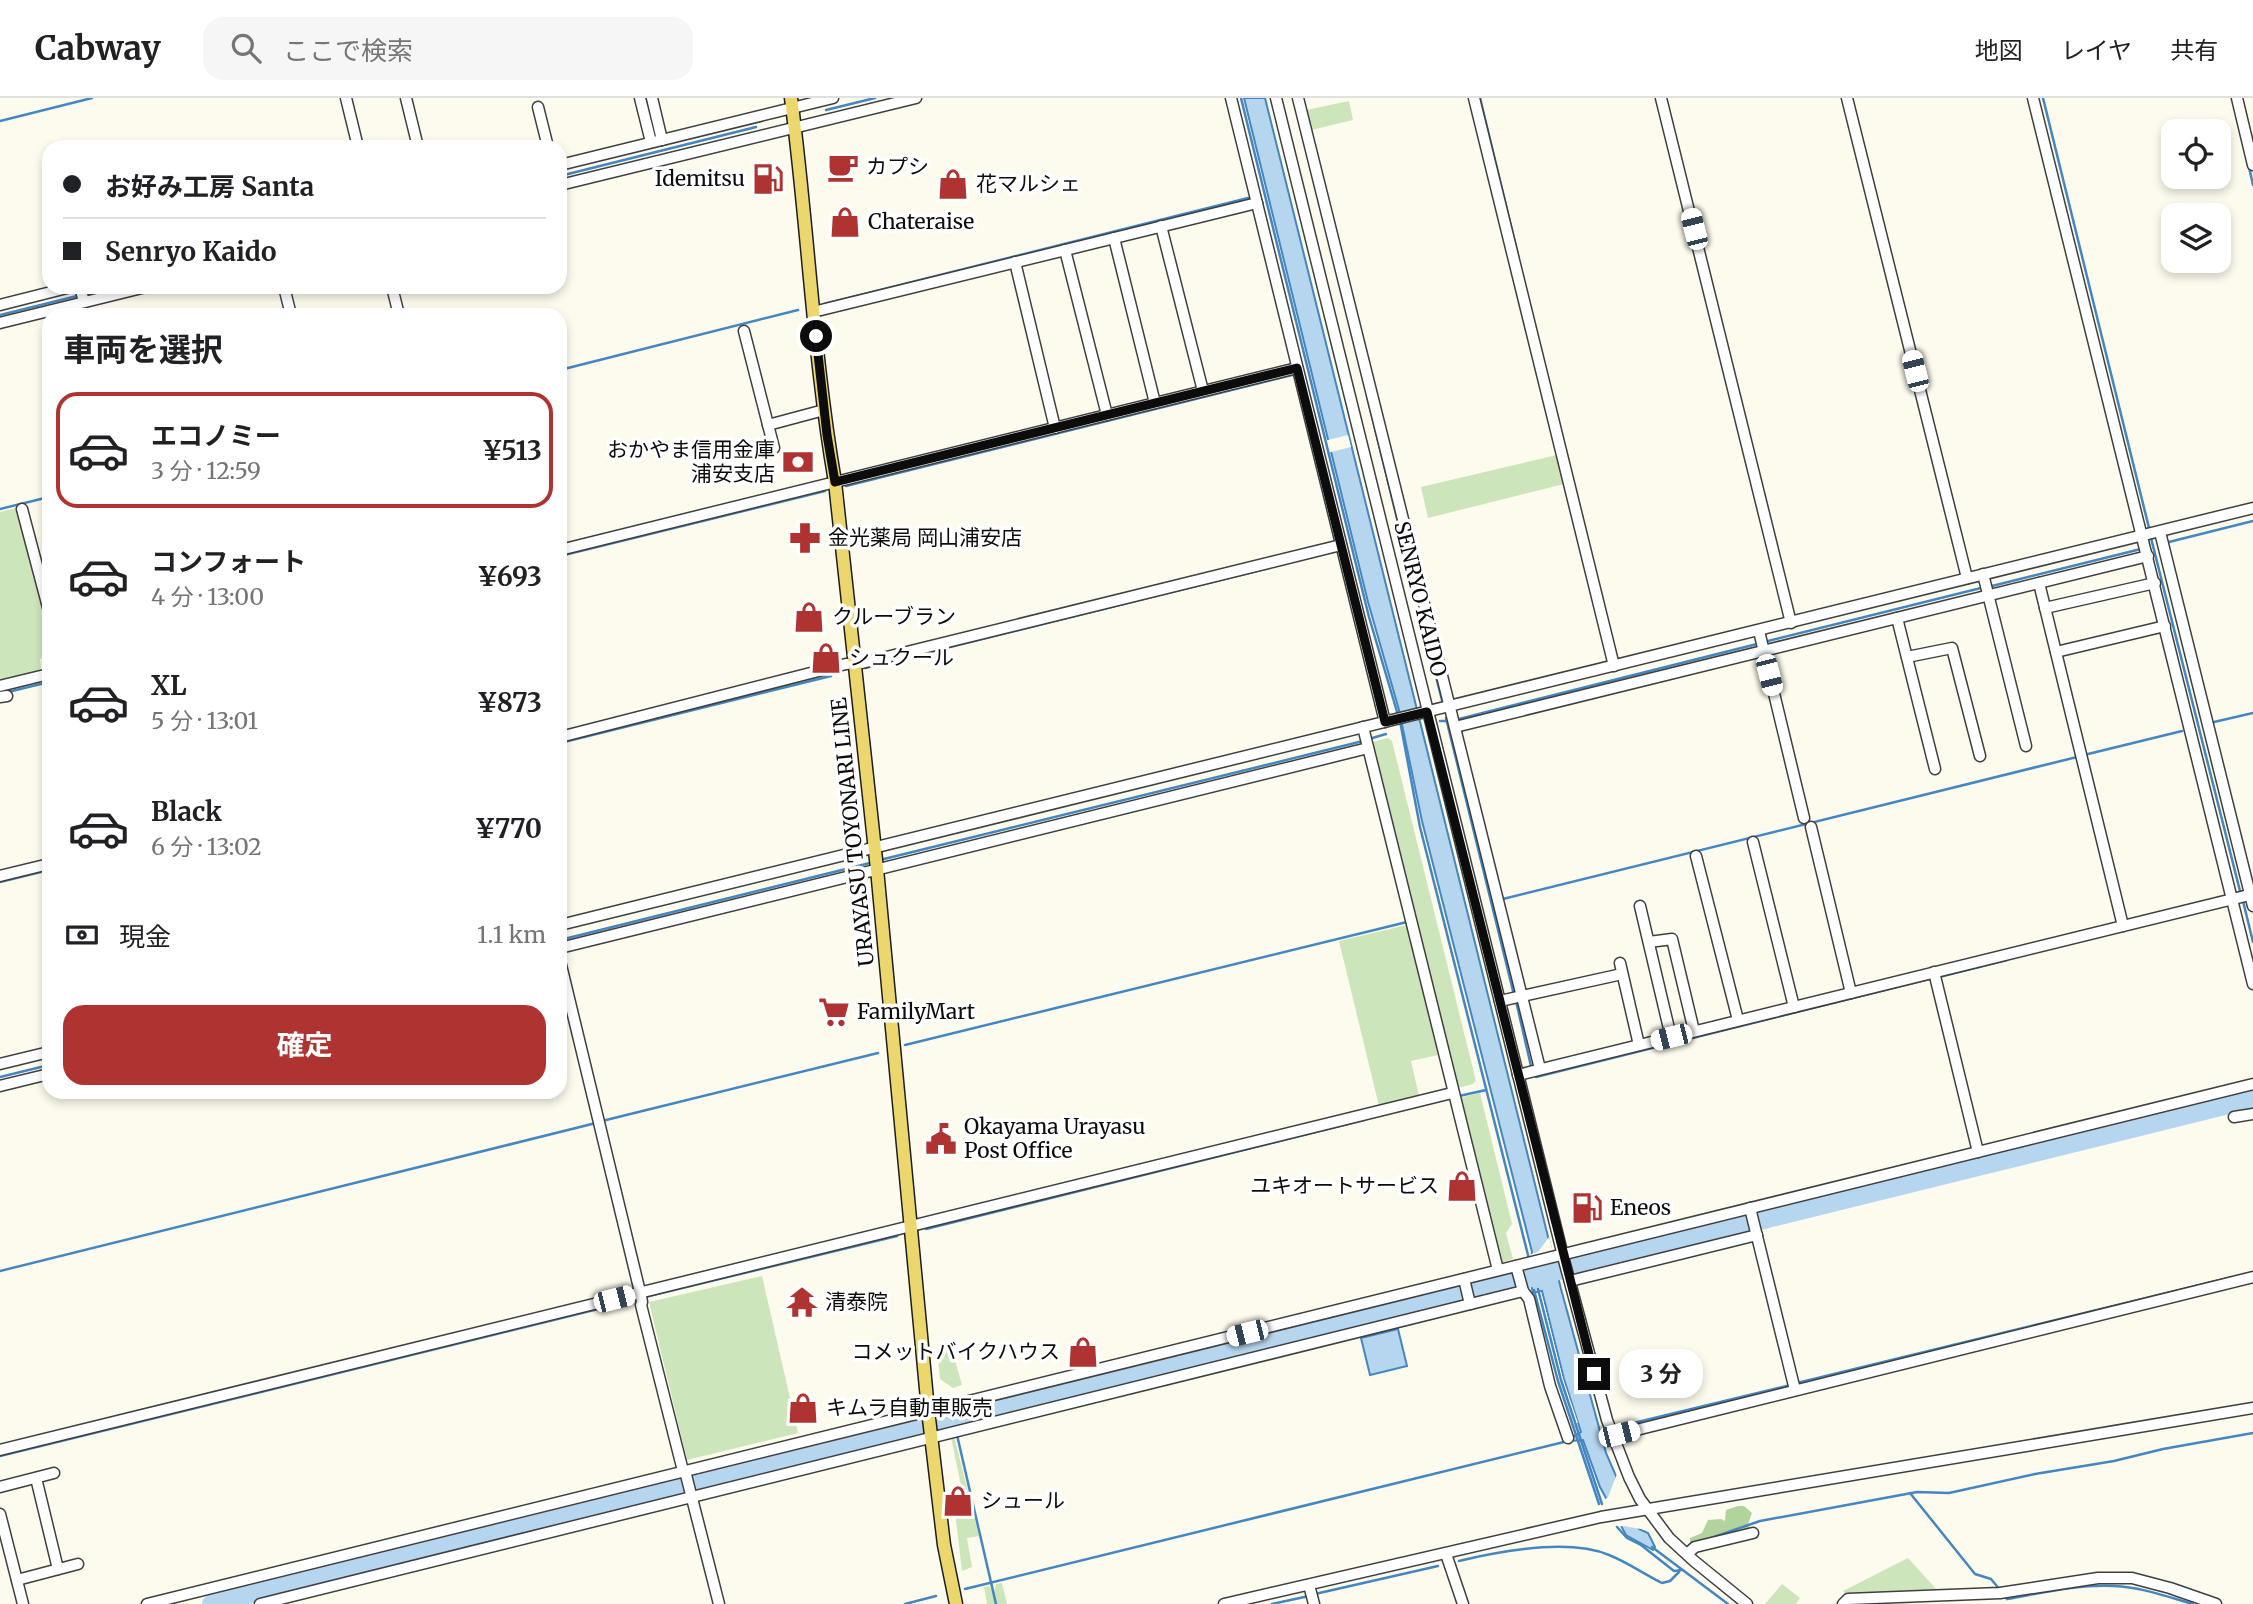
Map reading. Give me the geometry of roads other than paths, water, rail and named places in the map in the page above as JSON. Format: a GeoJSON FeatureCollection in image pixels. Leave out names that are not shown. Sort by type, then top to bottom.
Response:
{"type":"FeatureCollection","features":[{"type":"Feature","properties":{"kind":"main road","name":"URAYASU TOYONARI LINE"},"geometry":{"type":"LineString","coordinates":[[792,103],[813,312],[835,482],[876,860],[931,1436],[944,1545],[956,1604]]}},
{"type":"Feature","properties":{"kind":"street"},"geometry":{"type":"LineString","coordinates":[[346,98],[356,140]]}},
{"type":"Feature","properties":{"kind":"street"},"geometry":{"type":"LineString","coordinates":[[406,98],[416,140]]}},
{"type":"Feature","properties":{"kind":"street"},"geometry":{"type":"LineString","coordinates":[[640,98],[657,141]]}},
{"type":"Feature","properties":{"kind":"street"},"geometry":{"type":"LineString","coordinates":[[652,98],[657,141]]}},
{"type":"Feature","properties":{"kind":"street"},"geometry":{"type":"LineString","coordinates":[[567,164],[625,160],[657,141],[704,141],[792,103],[833,98]]}},
{"type":"Feature","properties":{"kind":"street"},"geometry":{"type":"LineString","coordinates":[[567,182],[625,160],[704,141],[794,129],[916,98]]}},
{"type":"Feature","properties":{"kind":"street"},"geometry":{"type":"LineString","coordinates":[[1231,98],[1385,722]]}},
{"type":"Feature","properties":{"kind":"street","name":"SENRYO KAIDO"},"geometry":{"type":"LineString","coordinates":[[1276,98],[1385,540],[1424,713],[1518,1075],[1558,1255],[1570,1281],[1612,1436],[1629,1477],[1670,1538],[1747,1604]]}},
{"type":"Feature","properties":{"kind":"street"},"geometry":{"type":"LineString","coordinates":[[1298,98],[1403,536],[1497,900],[1517,998],[1540,1069]]}},
{"type":"Feature","properties":{"kind":"street"},"geometry":{"type":"LineString","coordinates":[[1474,98],[1614,666]]}},
{"type":"Feature","properties":{"kind":"street"},"geometry":{"type":"LineString","coordinates":[[1661,98],[1791,623]]}},
{"type":"Feature","properties":{"kind":"street"},"geometry":{"type":"LineString","coordinates":[[1847,98],[1967,578]]}},
{"type":"Feature","properties":{"kind":"street"},"geometry":{"type":"LineString","coordinates":[[2034,98],[2247,898],[2253,984]]}},
{"type":"Feature","properties":{"kind":"street"},"geometry":{"type":"LineString","coordinates":[[2237,98],[2253,165]]}},
{"type":"Feature","properties":{"kind":"street"},"geometry":{"type":"LineString","coordinates":[[538,107],[546,140]]}},
{"type":"Feature","properties":{"kind":"street"},"geometry":{"type":"LineString","coordinates":[[1291,159],[1312,153]]}},
{"type":"Feature","properties":{"kind":"street"},"geometry":{"type":"LineString","coordinates":[[813,312],[1257,203]]}},
{"type":"Feature","properties":{"kind":"street"},"geometry":{"type":"LineString","coordinates":[[1307,218],[1324,214]]}},
{"type":"Feature","properties":{"kind":"street"},"geometry":{"type":"LineString","coordinates":[[1161,226],[1203,391]]}},
{"type":"Feature","properties":{"kind":"street"},"geometry":{"type":"LineString","coordinates":[[1114,238],[1155,403]]}},
{"type":"Feature","properties":{"kind":"street"},"geometry":{"type":"LineString","coordinates":[[1065,250],[1107,415]]}},
{"type":"Feature","properties":{"kind":"street"},"geometry":{"type":"LineString","coordinates":[[1016,262],[1055,428]]}},
{"type":"Feature","properties":{"kind":"street"},"geometry":{"type":"LineString","coordinates":[[0,305],[43,294]]}},
{"type":"Feature","properties":{"kind":"street"},"geometry":{"type":"LineString","coordinates":[[44,308],[82,295]]}},
{"type":"Feature","properties":{"kind":"street"},"geometry":{"type":"LineString","coordinates":[[1328,304],[1345,300]]}},
{"type":"Feature","properties":{"kind":"street"},"geometry":{"type":"LineString","coordinates":[[0,323],[42,309]]}},
{"type":"Feature","properties":{"kind":"street"},"geometry":{"type":"LineString","coordinates":[[744,331],[774,448]]}},
{"type":"Feature","properties":{"kind":"street"},"geometry":{"type":"LineString","coordinates":[[567,548],[1297,368]]}},
{"type":"Feature","properties":{"kind":"street"},"geometry":{"type":"LineString","coordinates":[[768,425],[824,410]]}},
{"type":"Feature","properties":{"kind":"street"},"geometry":{"type":"LineString","coordinates":[[567,946],[876,860],[1365,739],[1385,722],[1396,719],[1424,713],[1452,718],[1761,642],[1791,623],[1967,578],[1986,586],[2039,583],[2253,508]]}},
{"type":"Feature","properties":{"kind":"street"},"geometry":{"type":"LineString","coordinates":[[22,509],[42,585]]}},
{"type":"Feature","properties":{"kind":"street"},"geometry":{"type":"LineString","coordinates":[[1385,540],[1403,536]]}},
{"type":"Feature","properties":{"kind":"street"},"geometry":{"type":"LineString","coordinates":[[1452,718],[1614,666],[1897,618],[1986,586],[2152,542]]}},
{"type":"Feature","properties":{"kind":"street"},"geometry":{"type":"LineString","coordinates":[[2152,542],[2155,583],[2165,626],[2247,898]]}},
{"type":"Feature","properties":{"kind":"street"},"geometry":{"type":"LineString","coordinates":[[567,735],[1341,545]]}},
{"type":"Feature","properties":{"kind":"street"},"geometry":{"type":"LineString","coordinates":[[2039,583],[2123,926]]}},
{"type":"Feature","properties":{"kind":"street"},"geometry":{"type":"LineString","coordinates":[[2045,608],[2155,583]]}},
{"type":"Feature","properties":{"kind":"street"},"geometry":{"type":"LineString","coordinates":[[1986,586],[2026,746]]}},
{"type":"Feature","properties":{"kind":"street"},"geometry":{"type":"LineString","coordinates":[[1897,618],[1935,769]]}},
{"type":"Feature","properties":{"kind":"street"},"geometry":{"type":"LineString","coordinates":[[2056,652],[2165,626]]}},
{"type":"Feature","properties":{"kind":"street"},"geometry":{"type":"LineString","coordinates":[[1761,642],[1851,993]]}},
{"type":"Feature","properties":{"kind":"street"},"geometry":{"type":"LineString","coordinates":[[1907,657],[1952,648],[1980,756]]}},
{"type":"Feature","properties":{"kind":"street"},"geometry":{"type":"LineString","coordinates":[[0,686],[42,676]]}},
{"type":"Feature","properties":{"kind":"street"},"geometry":{"type":"LineString","coordinates":[[567,924],[876,860],[1365,739]]}},
{"type":"Feature","properties":{"kind":"street"},"geometry":{"type":"LineString","coordinates":[[1365,739],[1497,1270]]}},
{"type":"Feature","properties":{"kind":"street"},"geometry":{"type":"LineString","coordinates":[[1753,842],[1794,1007]]}},
{"type":"Feature","properties":{"kind":"street"},"geometry":{"type":"LineString","coordinates":[[1696,856],[1738,1020]]}},
{"type":"Feature","properties":{"kind":"street"},"geometry":{"type":"LineString","coordinates":[[0,876],[42,866]]}},
{"type":"Feature","properties":{"kind":"street"},"geometry":{"type":"LineString","coordinates":[[1518,1075],[1851,993],[1935,976],[2123,926],[2247,898]]}},
{"type":"Feature","properties":{"kind":"street"},"geometry":{"type":"LineString","coordinates":[[1640,906],[1671,1037]]}},
{"type":"Feature","properties":{"kind":"street"},"geometry":{"type":"LineString","coordinates":[[1649,942],[1672,939],[1695,1031]]}},
{"type":"Feature","properties":{"kind":"street"},"geometry":{"type":"LineString","coordinates":[[1500,1002],[1621,968],[1639,1045]]}},
{"type":"Feature","properties":{"kind":"street"},"geometry":{"type":"LineString","coordinates":[[1935,976],[1978,1152]]}},
{"type":"Feature","properties":{"kind":"street"},"geometry":{"type":"LineString","coordinates":[[567,991],[641,1296],[640,1305],[719,1604]]}},
{"type":"Feature","properties":{"kind":"street"},"geometry":{"type":"LineString","coordinates":[[0,1064],[42,1054]]}},
{"type":"Feature","properties":{"kind":"street"},"geometry":{"type":"LineString","coordinates":[[0,1086],[42,1076]]}},
{"type":"Feature","properties":{"kind":"street"},"geometry":{"type":"LineString","coordinates":[[1570,1281],[1978,1152],[2253,1084]]}},
{"type":"Feature","properties":{"kind":"street"},"geometry":{"type":"LineString","coordinates":[[0,1450],[641,1296],[909,1226],[1453,1096]]}},
{"type":"Feature","properties":{"kind":"street"},"geometry":{"type":"LineString","coordinates":[[2234,1117],[2253,1114]]}},
{"type":"Feature","properties":{"kind":"street"},"geometry":{"type":"LineString","coordinates":[[146,1604],[687,1482],[931,1436],[1469,1302],[1558,1255],[1753,1222]]}},
{"type":"Feature","properties":{"kind":"street"},"geometry":{"type":"LineString","coordinates":[[1753,1222],[1794,1386]]}},
{"type":"Feature","properties":{"kind":"street"},"geometry":{"type":"LineString","coordinates":[[260,1604],[929,1415],[1465,1282],[1497,1270],[1521,1276]]}},
{"type":"Feature","properties":{"kind":"street"},"geometry":{"type":"LineString","coordinates":[[1521,1276],[1550,1387],[1568,1438]]}},
{"type":"Feature","properties":{"kind":"street"},"geometry":{"type":"LineString","coordinates":[[1612,1436],[1794,1386],[2253,1277]]}},
{"type":"Feature","properties":{"kind":"street"},"geometry":{"type":"LineString","coordinates":[[1465,1282],[1469,1302]]}},
{"type":"Feature","properties":{"kind":"street"},"geometry":{"type":"LineString","coordinates":[[1224,1604],[1311,1594],[1446,1553],[1601,1517],[2253,1408]]}},
{"type":"Feature","properties":{"kind":"street"},"geometry":{"type":"LineString","coordinates":[[0,1487],[54,1473]]}},
{"type":"Feature","properties":{"kind":"street"},"geometry":{"type":"LineString","coordinates":[[36,1478],[58,1569]]}},
{"type":"Feature","properties":{"kind":"street"},"geometry":{"type":"LineString","coordinates":[[0,1514],[23,1604]]}},
{"type":"Feature","properties":{"kind":"street"},"geometry":{"type":"LineString","coordinates":[[1687,1554],[1695,1548],[1754,1533]]}},
{"type":"Feature","properties":{"kind":"street"},"geometry":{"type":"LineString","coordinates":[[1446,1553],[1463,1604]]}},
{"type":"Feature","properties":{"kind":"street"},"geometry":{"type":"LineString","coordinates":[[17,1580],[78,1564]]}},
{"type":"Feature","properties":{"kind":"street"},"geometry":{"type":"LineString","coordinates":[[1843,1604],[1848,1599],[2003,1592],[2098,1578],[2132,1578],[2216,1604]]}},
{"type":"Feature","properties":{"kind":"water"},"geometry":{"type":"Polygon","coordinates":[[[1244,98],[1265,98],[1561,1289],[1606,1453],[1639,1529],[1648,1533],[1655,1547],[1653,1550],[1626,1535],[1600,1487],[1583,1440],[1572,1441],[1571,1438],[1581,1432],[1564,1379],[1542,1291],[1533,1293],[1528,1272],[1532,1252],[1422,821],[1399,710],[1368,602],[1244,98]]]}},
{"type":"Feature","properties":{"kind":"water"},"geometry":{"type":"Polygon","coordinates":[[[1398,1329],[1407,1366],[1370,1375],[1361,1338],[1398,1329]]]}},
{"type":"Feature","properties":{"kind":"waterway"},"geometry":{"type":"LineString","coordinates":[[0,121],[92,98]]}},
{"type":"Feature","properties":{"kind":"waterway"},"geometry":{"type":"LineString","coordinates":[[646,98],[655,133]]}},
{"type":"Feature","properties":{"kind":"waterway"},"geometry":{"type":"LineString","coordinates":[[826,110],[875,98]]}},
{"type":"Feature","properties":{"kind":"waterway"},"geometry":{"type":"LineString","coordinates":[[1241,98],[1369,617],[1398,715]]}},
{"type":"Feature","properties":{"kind":"waterway"},"geometry":{"type":"LineString","coordinates":[[1480,98],[1518,255]]}},
{"type":"Feature","properties":{"kind":"waterway"},"geometry":{"type":"LineString","coordinates":[[2043,98],[2150,532]]}},
{"type":"Feature","properties":{"kind":"waterway"},"geometry":{"type":"LineString","coordinates":[[567,174],[756,127]]}},
{"type":"Feature","properties":{"kind":"waterway"},"geometry":{"type":"LineString","coordinates":[[2249,167],[2253,185]]}},
{"type":"Feature","properties":{"kind":"waterway"},"geometry":{"type":"LineString","coordinates":[[824,304],[1248,198]]}},
{"type":"Feature","properties":{"kind":"waterway"},"geometry":{"type":"LineString","coordinates":[[84,295],[88,294]]}},
{"type":"Feature","properties":{"kind":"waterway"},"geometry":{"type":"LineString","coordinates":[[0,315],[77,296]]}},
{"type":"Feature","properties":{"kind":"waterway"},"geometry":{"type":"LineString","coordinates":[[567,368],[798,310]]}},
{"type":"Feature","properties":{"kind":"waterway"},"geometry":{"type":"LineString","coordinates":[[846,486],[1296,374]]}},
{"type":"Feature","properties":{"kind":"waterway"},"geometry":{"type":"LineString","coordinates":[[1367,396],[1418,604]]}},
{"type":"Feature","properties":{"kind":"waterway"},"geometry":{"type":"LineString","coordinates":[[567,554],[825,491]]}},
{"type":"Feature","properties":{"kind":"waterway"},"geometry":{"type":"LineString","coordinates":[[0,509],[42,499]]}},
{"type":"Feature","properties":{"kind":"waterway"},"geometry":{"type":"LineString","coordinates":[[2165,543],[2253,521]]}},
{"type":"Feature","properties":{"kind":"waterway"},"geometry":{"type":"LineString","coordinates":[[2151,538],[2241,895]]}},
{"type":"Feature","properties":{"kind":"waterway"},"geometry":{"type":"LineString","coordinates":[[1988,587],[2141,549]]}},
{"type":"Feature","properties":{"kind":"waterway"},"geometry":{"type":"LineString","coordinates":[[865,668],[1269,568]]}},
{"type":"Feature","properties":{"kind":"waterway"},"geometry":{"type":"LineString","coordinates":[[1764,642],[1981,588]]}},
{"type":"Feature","properties":{"kind":"waterway"},"geometry":{"type":"LineString","coordinates":[[1455,720],[1757,644]]}},
{"type":"Feature","properties":{"kind":"waterway"},"geometry":{"type":"LineString","coordinates":[[1428,646],[1442,700]]}},
{"type":"Feature","properties":{"kind":"waterway"},"geometry":{"type":"LineString","coordinates":[[567,741],[831,676]]}},
{"type":"Feature","properties":{"kind":"waterway"},"geometry":{"type":"LineString","coordinates":[[8,692],[42,684]]}},
{"type":"Feature","properties":{"kind":"waterway"},"geometry":{"type":"LineString","coordinates":[[2214,722],[2253,713]]}},
{"type":"Feature","properties":{"kind":"waterway"},"geometry":{"type":"LineString","coordinates":[[1446,718],[1514,995]]}},
{"type":"Feature","properties":{"kind":"waterway"},"geometry":{"type":"LineString","coordinates":[[1400,721],[1420,827],[1529,1259]]}},
{"type":"Feature","properties":{"kind":"waterway"},"geometry":{"type":"LineString","coordinates":[[1440,721],[1448,721]]}},
{"type":"Feature","properties":{"kind":"waterway"},"geometry":{"type":"LineString","coordinates":[[2084,755],[2182,731]]}},
{"type":"Feature","properties":{"kind":"waterway"},"geometry":{"type":"LineString","coordinates":[[1369,739],[1386,734]]}},
{"type":"Feature","properties":{"kind":"waterway"},"geometry":{"type":"LineString","coordinates":[[880,860],[1363,741]]}},
{"type":"Feature","properties":{"kind":"waterway"},"geometry":{"type":"LineString","coordinates":[[1503,899],[2077,757]]}},
{"type":"Feature","properties":{"kind":"waterway"},"geometry":{"type":"LineString","coordinates":[[567,938],[874,862]]}},
{"type":"Feature","properties":{"kind":"waterway"},"geometry":{"type":"LineString","coordinates":[[0,882],[42,872]]}},
{"type":"Feature","properties":{"kind":"waterway"},"geometry":{"type":"LineString","coordinates":[[2243,901],[2253,942]]}},
{"type":"Feature","properties":{"kind":"waterway"},"geometry":{"type":"LineString","coordinates":[[905,1045],[1407,922]]}},
{"type":"Feature","properties":{"kind":"waterway"},"geometry":{"type":"LineString","coordinates":[[1939,977],[2007,960]]}},
{"type":"Feature","properties":{"kind":"waterway"},"geometry":{"type":"LineString","coordinates":[[1535,1075],[1536,1077],[1933,978]]}},
{"type":"Feature","properties":{"kind":"waterway"},"geometry":{"type":"LineString","coordinates":[[1516,1001],[1531,1066]]}},
{"type":"Feature","properties":{"kind":"waterway"},"geometry":{"type":"LineString","coordinates":[[602,1121],[878,1053]]}},
{"type":"Feature","properties":{"kind":"waterway"},"geometry":{"type":"LineString","coordinates":[[0,1077],[42,1067]]}},
{"type":"Feature","properties":{"kind":"waterway"},"geometry":{"type":"LineString","coordinates":[[1459,1096],[1486,1090]]}},
{"type":"Feature","properties":{"kind":"waterway"},"geometry":{"type":"LineString","coordinates":[[1574,1267],[2253,1099]]}},
{"type":"Feature","properties":{"kind":"waterway"},"geometry":{"type":"LineString","coordinates":[[926,1229],[1364,1120]]}},
{"type":"Feature","properties":{"kind":"waterway"},"geometry":{"type":"LineString","coordinates":[[0,1271],[596,1123]]}},
{"type":"Feature","properties":{"kind":"waterway"},"geometry":{"type":"LineString","coordinates":[[645,1297],[897,1236]]}},
{"type":"Feature","properties":{"kind":"waterway"},"geometry":{"type":"LineString","coordinates":[[211,1604],[1559,1271]]}},
{"type":"Feature","properties":{"kind":"waterway"},"geometry":{"type":"LineString","coordinates":[[1797,1383],[2233,1277]]}},
{"type":"Feature","properties":{"kind":"waterway"},"geometry":{"type":"LineString","coordinates":[[1538,1289],[1561,1380],[1602,1504]]}},
{"type":"Feature","properties":{"kind":"waterway"},"geometry":{"type":"LineString","coordinates":[[1534,1290],[1558,1381],[1599,1504]]}},
{"type":"Feature","properties":{"kind":"waterway"},"geometry":{"type":"LineString","coordinates":[[0,1456],[639,1299]]}},
{"type":"Feature","properties":{"kind":"waterway"},"geometry":{"type":"LineString","coordinates":[[1617,1427],[1791,1385]]}},
{"type":"Feature","properties":{"kind":"waterway"},"geometry":{"type":"LineString","coordinates":[[954,1421],[955,1428]]}},
{"type":"Feature","properties":{"kind":"waterway"},"geometry":{"type":"LineString","coordinates":[[1708,1539],[1760,1521],[1917,1492],[1949,1493],[2253,1433]]}},
{"type":"Feature","properties":{"kind":"waterway"},"geometry":{"type":"LineString","coordinates":[[957,1435],[996,1604]]}},
{"type":"Feature","properties":{"kind":"waterway"},"geometry":{"type":"LineString","coordinates":[[965,1589],[1568,1441]]}},
{"type":"Feature","properties":{"kind":"waterway"},"geometry":{"type":"LineString","coordinates":[[1910,1493],[1975,1574],[1991,1579],[2001,1591]]}},
{"type":"Feature","properties":{"kind":"waterway"},"geometry":{"type":"LineString","coordinates":[[1617,1527],[1627,1538],[1641,1545],[1674,1571],[1682,1570]]}},
{"type":"Feature","properties":{"kind":"waterway"},"geometry":{"type":"LineString","coordinates":[[1459,1561],[1514,1550],[1574,1547],[1609,1555],[1662,1583],[1670,1581],[1679,1572]]}},
{"type":"Feature","properties":{"kind":"waterway"},"geometry":{"type":"LineString","coordinates":[[1652,1547],[1728,1604]]}},
{"type":"Feature","properties":{"kind":"waterway"},"geometry":{"type":"LineString","coordinates":[[1315,1594],[1438,1566]]}},
{"type":"Feature","properties":{"kind":"waterway"},"geometry":{"type":"LineString","coordinates":[[2005,1596],[2007,1599],[2074,1588],[2114,1586],[2144,1590],[2193,1604]]}},
{"type":"Feature","properties":{"kind":"waterway"},"geometry":{"type":"LineString","coordinates":[[905,1604],[936,1596]]}},
{"type":"Feature","properties":{"kind":"waterway"},"geometry":{"type":"LineString","coordinates":[[1272,1604],[1309,1596]]}},
{"type":"Feature","properties":{"kind":"place","name":"カプシ"},"geometry":{"type":"Point","coordinates":[843,167]}},
{"type":"Feature","properties":{"kind":"place","name":"Idemitsu"},"geometry":{"type":"Point","coordinates":[768,179]}},
{"type":"Feature","properties":{"kind":"place","name":"花マルシェ"},"geometry":{"type":"Point","coordinates":[953,184]}},
{"type":"Feature","properties":{"kind":"place","name":"Chateraise"},"geometry":{"type":"Point","coordinates":[845,222]}},
{"type":"Feature","properties":{"kind":"place","name":"おかやま信用金庫 浦安支店"},"geometry":{"type":"Point","coordinates":[798,462]}},
{"type":"Feature","properties":{"kind":"place","name":"金光薬局 岡山浦安店"},"geometry":{"type":"Point","coordinates":[805,538]}},
{"type":"Feature","properties":{"kind":"place","name":"クルーブラン"},"geometry":{"type":"Point","coordinates":[809,617]}},
{"type":"Feature","properties":{"kind":"place","name":"シュクール"},"geometry":{"type":"Point","coordinates":[826,658]}},
{"type":"Feature","properties":{"kind":"place","name":"FamilyMart"},"geometry":{"type":"Point","coordinates":[834,1012]}},
{"type":"Feature","properties":{"kind":"place","name":"Okayama Urayasu Post Office"},"geometry":{"type":"Point","coordinates":[941,1139]}},
{"type":"Feature","properties":{"kind":"place","name":"ユキオートサービス"},"geometry":{"type":"Point","coordinates":[1462,1186]}},
{"type":"Feature","properties":{"kind":"place","name":"Eneos"},"geometry":{"type":"Point","coordinates":[1587,1208]}},
{"type":"Feature","properties":{"kind":"place","name":"清泰院"},"geometry":{"type":"Point","coordinates":[802,1302]}},
{"type":"Feature","properties":{"kind":"place","name":"コメットバイクハウス"},"geometry":{"type":"Point","coordinates":[1083,1352]}},
{"type":"Feature","properties":{"kind":"place","name":"キムラ自動車販売"},"geometry":{"type":"Point","coordinates":[803,1408]}},
{"type":"Feature","properties":{"kind":"place","name":"シュール"},"geometry":{"type":"Point","coordinates":[958,1501]}}]}
